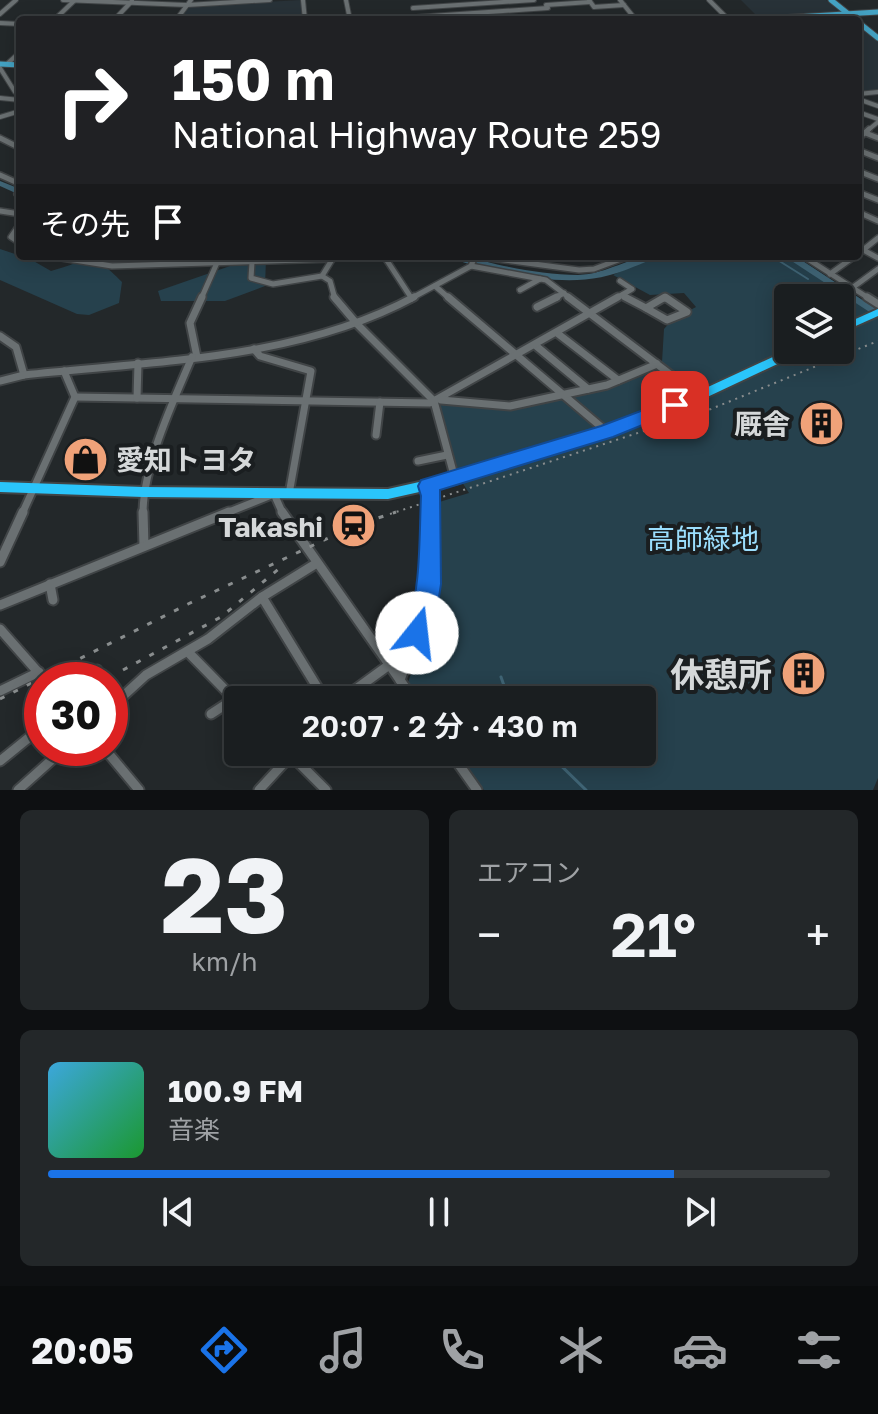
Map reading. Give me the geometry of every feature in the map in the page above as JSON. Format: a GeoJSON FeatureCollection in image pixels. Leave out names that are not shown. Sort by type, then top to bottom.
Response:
{"type":"FeatureCollection","features":[{"type":"Feature","properties":{"kind":"highway"},"geometry":{"type":"LineString","coordinates":[[854,323],[878,312]]}},
{"type":"Feature","properties":{"kind":"highway"},"geometry":{"type":"LineString","coordinates":[[0,487],[143,492],[388,494],[455,479],[606,431],[699,396],[774,361]]}},
{"type":"Feature","properties":{"kind":"main road"},"geometry":{"type":"LineString","coordinates":[[831,0],[851,16]]}},
{"type":"Feature","properties":{"kind":"main road"},"geometry":{"type":"LineString","coordinates":[[814,16],[878,12]]}},
{"type":"Feature","properties":{"kind":"main road"},"geometry":{"type":"LineString","coordinates":[[862,25],[878,38]]}},
{"type":"Feature","properties":{"kind":"street"},"geometry":{"type":"LineString","coordinates":[[0,14],[16,0]]}},
{"type":"Feature","properties":{"kind":"street"},"geometry":{"type":"LineString","coordinates":[[63,0],[187,5],[270,0]]}},
{"type":"Feature","properties":{"kind":"street"},"geometry":{"type":"LineString","coordinates":[[58,16],[74,0]]}},
{"type":"Feature","properties":{"kind":"street"},"geometry":{"type":"LineString","coordinates":[[179,16],[191,0]]}},
{"type":"Feature","properties":{"kind":"street"},"geometry":{"type":"LineString","coordinates":[[411,0],[415,16]]}},
{"type":"Feature","properties":{"kind":"street"},"geometry":{"type":"LineString","coordinates":[[413,8],[460,2],[534,0]]}},
{"type":"Feature","properties":{"kind":"street"},"geometry":{"type":"LineString","coordinates":[[620,0],[633,16]]}},
{"type":"Feature","properties":{"kind":"street"},"geometry":{"type":"LineString","coordinates":[[709,0],[725,16]]}},
{"type":"Feature","properties":{"kind":"street"},"geometry":{"type":"LineString","coordinates":[[118,16],[132,1]]}},
{"type":"Feature","properties":{"kind":"street"},"geometry":{"type":"LineString","coordinates":[[509,1],[517,16]]}},
{"type":"Feature","properties":{"kind":"street"},"geometry":{"type":"LineString","coordinates":[[440,16],[566,2],[589,1],[594,7],[624,5]]}},
{"type":"Feature","properties":{"kind":"street"},"geometry":{"type":"LineString","coordinates":[[460,2],[463,14]]}},
{"type":"Feature","properties":{"kind":"street"},"geometry":{"type":"LineString","coordinates":[[2,65],[16,89]]}},
{"type":"Feature","properties":{"kind":"street"},"geometry":{"type":"LineString","coordinates":[[862,136],[878,121]]}},
{"type":"Feature","properties":{"kind":"street"},"geometry":{"type":"LineString","coordinates":[[862,132],[878,138]]}},
{"type":"Feature","properties":{"kind":"street"},"geometry":{"type":"LineString","coordinates":[[0,138],[16,146]]}},
{"type":"Feature","properties":{"kind":"street"},"geometry":{"type":"LineString","coordinates":[[11,144],[16,141]]}},
{"type":"Feature","properties":{"kind":"street"},"geometry":{"type":"LineString","coordinates":[[74,260],[112,266],[219,260],[293,260]]}},
{"type":"Feature","properties":{"kind":"street"},"geometry":{"type":"LineString","coordinates":[[162,264],[163,260]]}},
{"type":"Feature","properties":{"kind":"street"},"geometry":{"type":"LineString","coordinates":[[144,546],[143,492],[174,399],[195,357],[190,323],[219,260]]}},
{"type":"Feature","properties":{"kind":"street"},"geometry":{"type":"LineString","coordinates":[[322,276],[333,260]]}},
{"type":"Feature","properties":{"kind":"street"},"geometry":{"type":"LineString","coordinates":[[387,260],[412,299]]}},
{"type":"Feature","properties":{"kind":"street"},"geometry":{"type":"LineString","coordinates":[[0,381],[24,375],[254,349],[332,333],[412,299],[474,260],[585,270],[606,260]]}},
{"type":"Feature","properties":{"kind":"street"},"geometry":{"type":"LineString","coordinates":[[474,260],[542,278],[699,396]]}},
{"type":"Feature","properties":{"kind":"street"},"geometry":{"type":"LineString","coordinates":[[544,260],[545,267]]}},
{"type":"Feature","properties":{"kind":"street"},"geometry":{"type":"LineString","coordinates":[[809,260],[846,284]]}},
{"type":"Feature","properties":{"kind":"street"},"geometry":{"type":"LineString","coordinates":[[830,274],[848,260]]}},
{"type":"Feature","properties":{"kind":"street"},"geometry":{"type":"LineString","coordinates":[[252,262],[251,278],[268,284],[322,276],[330,281],[335,299],[357,324],[437,401],[455,479]]}},
{"type":"Feature","properties":{"kind":"street"},"geometry":{"type":"LineString","coordinates":[[854,287],[878,269]]}},
{"type":"Feature","properties":{"kind":"street"},"geometry":{"type":"LineString","coordinates":[[520,290],[542,278]]}},
{"type":"Feature","properties":{"kind":"street"},"geometry":{"type":"LineString","coordinates":[[437,401],[632,289],[620,281]]}},
{"type":"Feature","properties":{"kind":"street"},"geometry":{"type":"LineString","coordinates":[[435,286],[606,431]]}},
{"type":"Feature","properties":{"kind":"street"},"geometry":{"type":"LineString","coordinates":[[854,289],[878,304]]}},
{"type":"Feature","properties":{"kind":"street"},"geometry":{"type":"LineString","coordinates":[[537,307],[564,293]]}},
{"type":"Feature","properties":{"kind":"street"},"geometry":{"type":"LineString","coordinates":[[622,295],[645,309],[667,320],[687,312],[665,297],[645,309]]}},
{"type":"Feature","properties":{"kind":"street"},"geometry":{"type":"LineString","coordinates":[[557,333],[618,380]]}},
{"type":"Feature","properties":{"kind":"street"},"geometry":{"type":"LineString","coordinates":[[0,336],[16,347],[24,375]]}},
{"type":"Feature","properties":{"kind":"street"},"geometry":{"type":"LineString","coordinates":[[535,345],[588,389]]}},
{"type":"Feature","properties":{"kind":"street"},"geometry":{"type":"LineString","coordinates":[[254,349],[260,356],[311,371],[289,494]]}},
{"type":"Feature","properties":{"kind":"street"},"geometry":{"type":"LineString","coordinates":[[137,398],[138,363]]}},
{"type":"Feature","properties":{"kind":"street"},"geometry":{"type":"LineString","coordinates":[[75,397],[437,401],[510,406],[588,389],[657,364]]}},
{"type":"Feature","properties":{"kind":"street"},"geometry":{"type":"LineString","coordinates":[[0,562],[75,397],[64,371]]}},
{"type":"Feature","properties":{"kind":"street"},"geometry":{"type":"LineString","coordinates":[[376,435],[380,402]]}},
{"type":"Feature","properties":{"kind":"street"},"geometry":{"type":"LineString","coordinates":[[418,461],[447,455]]}},
{"type":"Feature","properties":{"kind":"street"},"geometry":{"type":"LineString","coordinates":[[400,680],[427,604],[431,496],[428,486]]}},
{"type":"Feature","properties":{"kind":"street"},"geometry":{"type":"LineString","coordinates":[[0,605],[274,494],[279,508],[404,686]]}},
{"type":"Feature","properties":{"kind":"street"},"geometry":{"type":"LineString","coordinates":[[128,692],[146,675],[188,652],[262,597],[317,563]]}},
{"type":"Feature","properties":{"kind":"street"},"geometry":{"type":"LineString","coordinates":[[50,584],[53,600]]}},
{"type":"Feature","properties":{"kind":"street"},"geometry":{"type":"LineString","coordinates":[[262,597],[316,686]]}},
{"type":"Feature","properties":{"kind":"street"},"geometry":{"type":"LineString","coordinates":[[0,629],[4,639],[28,662]]}},
{"type":"Feature","properties":{"kind":"street"},"geometry":{"type":"LineString","coordinates":[[188,652],[224,689]]}},
{"type":"Feature","properties":{"kind":"street"},"geometry":{"type":"LineString","coordinates":[[360,686],[389,665]]}},
{"type":"Feature","properties":{"kind":"street"},"geometry":{"type":"LineString","coordinates":[[0,691],[24,682]]}},
{"type":"Feature","properties":{"kind":"street"},"geometry":{"type":"LineString","coordinates":[[211,714],[224,707]]}},
{"type":"Feature","properties":{"kind":"street"},"geometry":{"type":"LineString","coordinates":[[0,761],[24,742]]}},
{"type":"Feature","properties":{"kind":"street"},"geometry":{"type":"LineString","coordinates":[[18,790],[45,766]]}},
{"type":"Feature","properties":{"kind":"street"},"geometry":{"type":"LineString","coordinates":[[119,766],[139,790]]}},
{"type":"Feature","properties":{"kind":"street"},"geometry":{"type":"LineString","coordinates":[[259,790],[280,766]]}},
{"type":"Feature","properties":{"kind":"street"},"geometry":{"type":"LineString","coordinates":[[303,766],[326,790]]}},
{"type":"Feature","properties":{"kind":"street"},"geometry":{"type":"LineString","coordinates":[[460,766],[477,790]]}},
{"type":"Feature","properties":{"kind":"shaded area"},"geometry":{"type":"Polygon","coordinates":[[[302,0],[303,16],[182,16],[190,6],[302,0]]]}},
{"type":"Feature","properties":{"kind":"shaded area"},"geometry":{"type":"Polygon","coordinates":[[[741,0],[826,0],[839,11],[772,16],[757,16],[741,0]]]}},
{"type":"Feature","properties":{"kind":"shaded area"},"geometry":{"type":"Polygon","coordinates":[[[862,29],[878,42],[878,92],[862,93],[862,29]]]}},
{"type":"Feature","properties":{"kind":"green space"},"geometry":{"type":"Polygon","coordinates":[[[0,249],[16,254],[16,260],[32,260],[51,271],[82,261],[96,262],[122,282],[119,303],[89,315],[77,314],[0,280],[0,249]]]}},
{"type":"Feature","properties":{"kind":"green space"},"geometry":{"type":"Polygon","coordinates":[[[247,260],[266,260],[265,286],[225,301],[161,301],[158,291],[247,260]]]}},
{"type":"Feature","properties":{"kind":"green space","name":"高師緑地"},"geometry":{"type":"Polygon","coordinates":[[[638,260],[801,260],[838,284],[774,284],[774,364],[854,364],[854,294],[878,310],[878,778],[873,790],[484,790],[467,766],[656,766],[656,686],[410,686],[408,683],[432,607],[436,503],[469,493],[455,471],[436,403],[512,407],[546,402],[612,385],[662,362],[664,329],[673,319],[696,307],[684,293],[650,295],[613,275],[640,262],[638,260]]]}},
{"type":"Feature","properties":{"kind":"waterway"},"geometry":{"type":"LineString","coordinates":[[0,183],[16,190]]}},
{"type":"Feature","properties":{"kind":"waterway"},"geometry":{"type":"LineString","coordinates":[[469,260],[565,278],[598,276],[641,260]]}},
{"type":"Feature","properties":{"kind":"waterway"},"geometry":{"type":"LineString","coordinates":[[778,260],[808,279]]}},
{"type":"Feature","properties":{"kind":"waterway"},"geometry":{"type":"LineString","coordinates":[[795,260],[871,309]]}},
{"type":"Feature","properties":{"kind":"waterway"},"geometry":{"type":"LineString","coordinates":[[501,677],[504,686]]}},
{"type":"Feature","properties":{"kind":"waterway"},"geometry":{"type":"LineString","coordinates":[[561,766],[586,790]]}},
{"type":"Feature","properties":{"kind":"railway"},"geometry":{"type":"LineString","coordinates":[[390,514],[711,409],[878,341]]}},
{"type":"Feature","properties":{"kind":"railway"},"geometry":{"type":"LineString","coordinates":[[390,514],[396,512]]}},
{"type":"Feature","properties":{"kind":"railway"},"geometry":{"type":"LineString","coordinates":[[0,699],[188,604],[354,526],[390,514]]}},
{"type":"Feature","properties":{"kind":"railway"},"geometry":{"type":"LineString","coordinates":[[128,667],[221,617],[281,567]]}},
{"type":"Feature","properties":{"kind":"place","name":"厩舎"},"geometry":{"type":"Point","coordinates":[821,423]}},
{"type":"Feature","properties":{"kind":"place","name":"愛知トヨタ"},"geometry":{"type":"Point","coordinates":[85,459]}},
{"type":"Feature","properties":{"kind":"place","name":"Takashi"},"geometry":{"type":"Point","coordinates":[354,526]}},
{"type":"Feature","properties":{"kind":"place","name":"休憩所"},"geometry":{"type":"Point","coordinates":[803,674]}},
{"type":"Feature","properties":{"kind":"route"},"geometry":{"type":"LineString","coordinates":[[417,633],[427,604],[429,584],[431,496],[428,486],[606,431],[675,405]]}}]}
